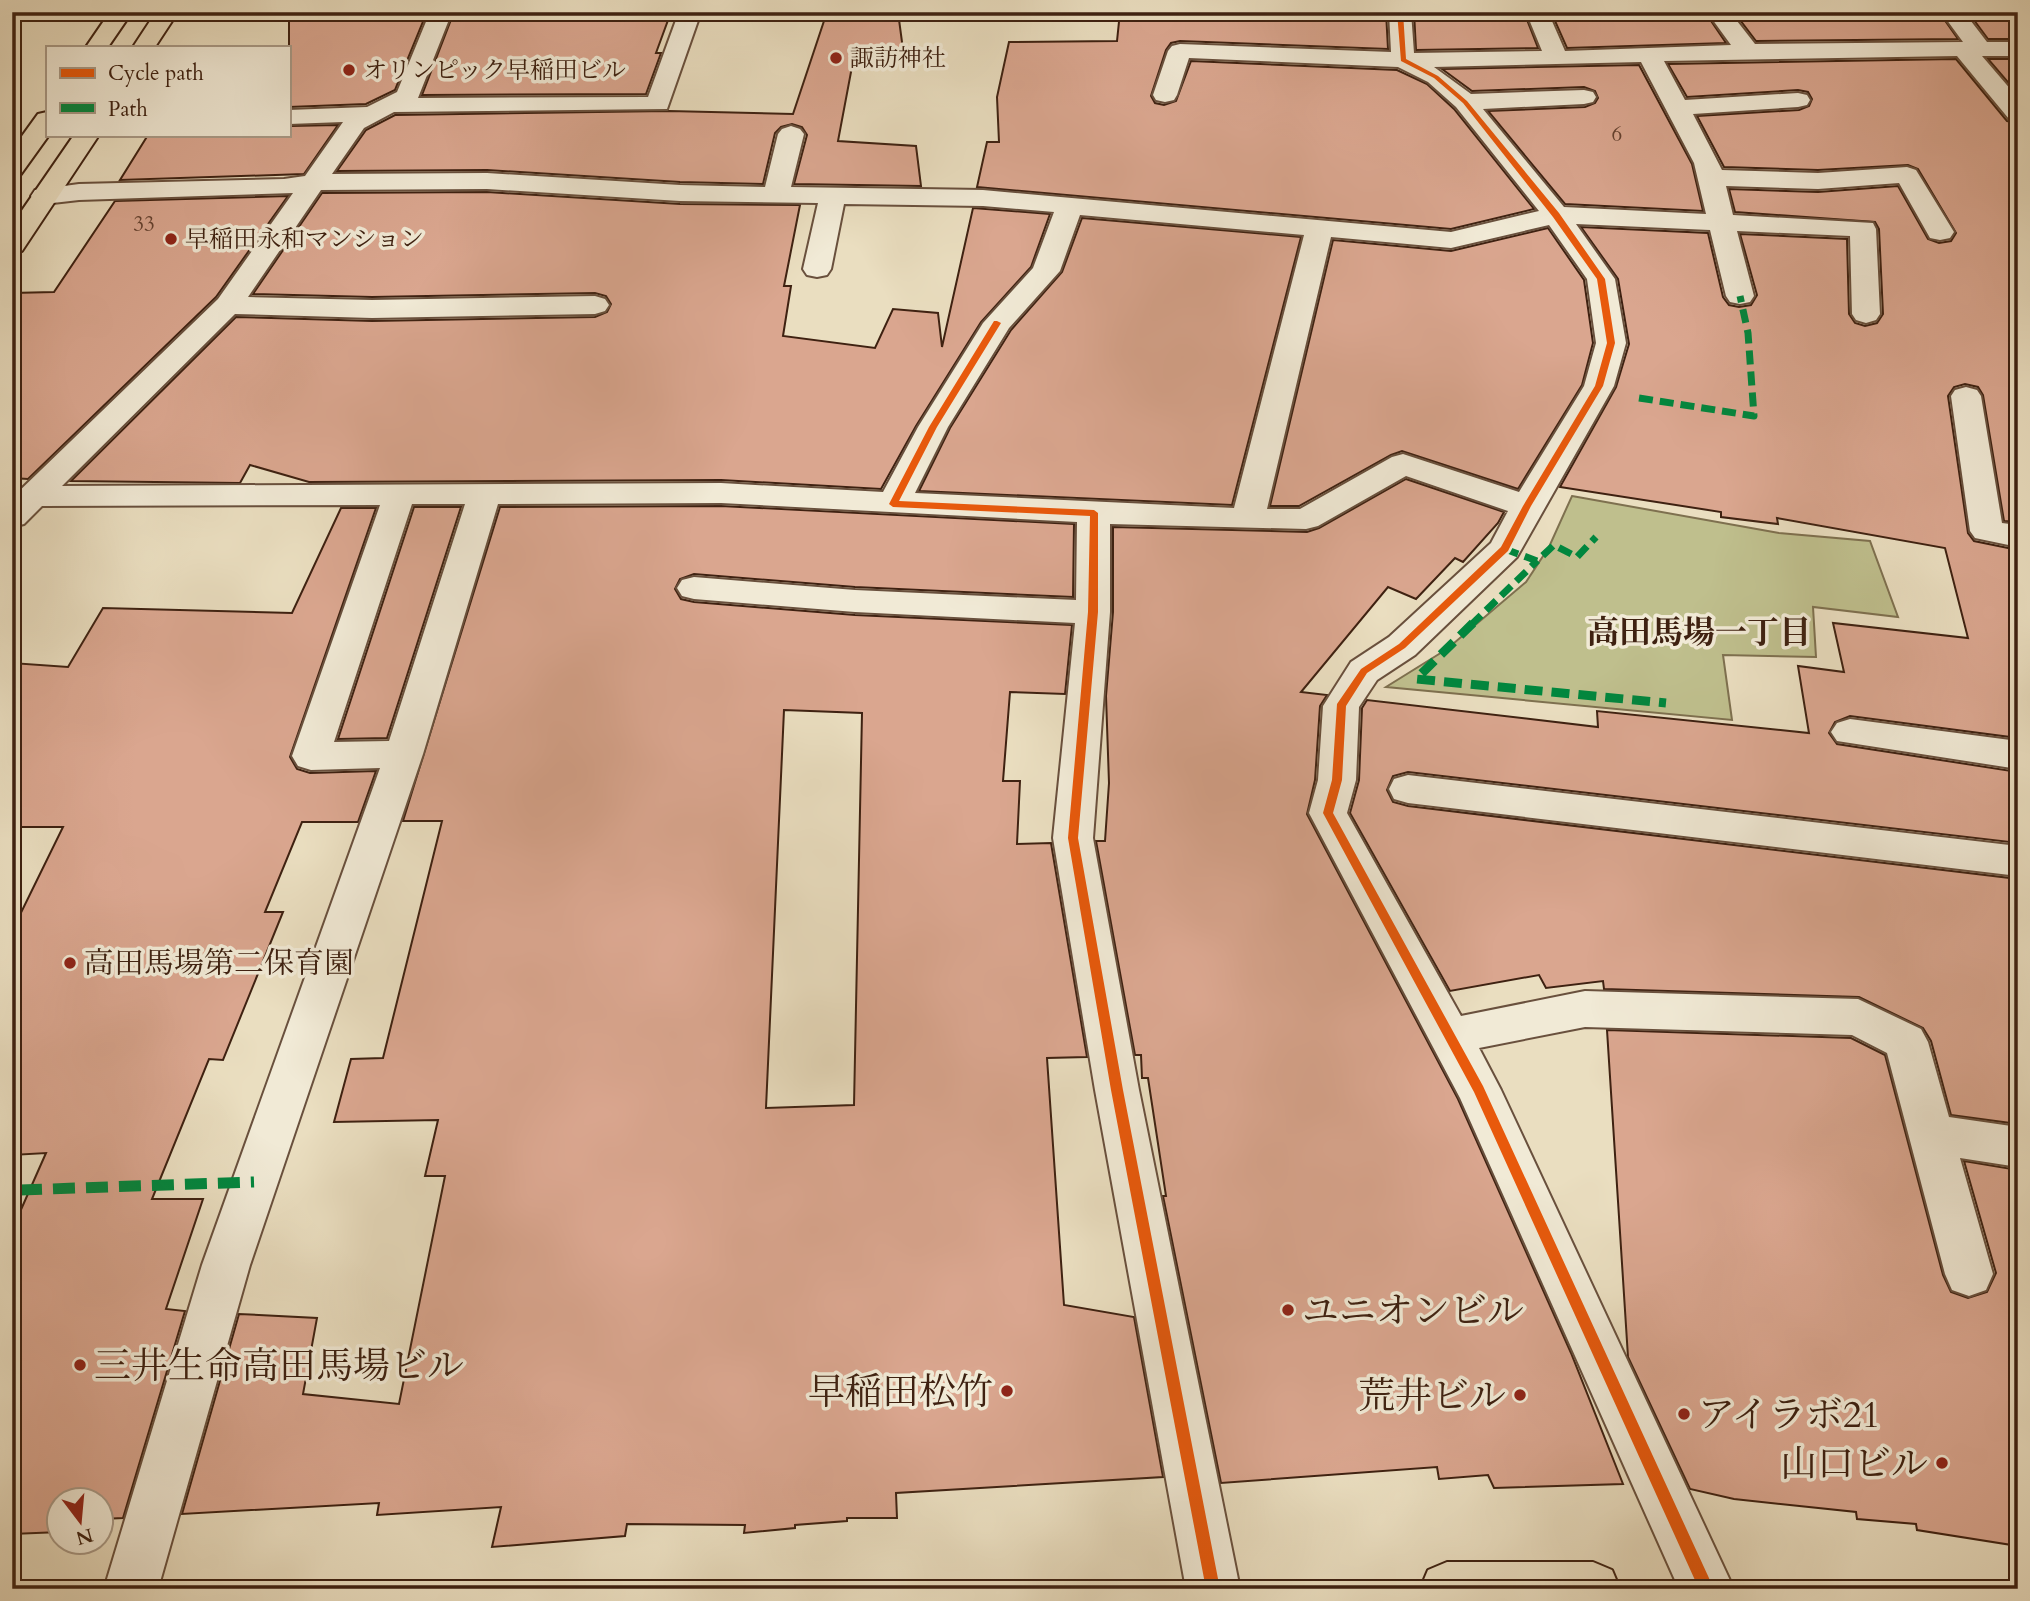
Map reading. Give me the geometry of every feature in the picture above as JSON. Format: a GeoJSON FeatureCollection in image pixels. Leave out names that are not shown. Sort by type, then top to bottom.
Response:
{"type":"FeatureCollection","features":[{"type":"Feature","properties":{"kind":"main road"},"geometry":{"type":"LineString","coordinates":[[98,46],[121,12]]}},
{"type":"Feature","properties":{"kind":"main road"},"geometry":{"type":"LineString","coordinates":[[145,46],[167,12]]}},
{"type":"Feature","properties":{"kind":"main road"},"geometry":{"type":"LineString","coordinates":[[12,169],[46,120]]}},
{"type":"Feature","properties":{"kind":"main road"},"geometry":{"type":"LineString","coordinates":[[12,245],[85,136]]}},
{"type":"Feature","properties":{"kind":"main road"},"geometry":{"type":"LineString","coordinates":[[1447,1589],[1592,1589]]}},
{"type":"Feature","properties":{"kind":"street"},"geometry":{"type":"LineString","coordinates":[[23,506],[228,305],[355,123],[407,96],[441,12]]}},
{"type":"Feature","properties":{"kind":"street"},"geometry":{"type":"LineString","coordinates":[[290,117],[381,110],[658,104],[690,12]]}},
{"type":"Feature","properties":{"kind":"street"},"geometry":{"type":"LineString","coordinates":[[1400,12],[1403,60]]}},
{"type":"Feature","properties":{"kind":"street"},"geometry":{"type":"LineString","coordinates":[[1537,12],[1557,58]]}},
{"type":"Feature","properties":{"kind":"street"},"geometry":{"type":"LineString","coordinates":[[1718,12],[1748,51]]}},
{"type":"Feature","properties":{"kind":"street"},"geometry":{"type":"LineString","coordinates":[[1952,12],[1971,49],[2018,114]]}},
{"type":"Feature","properties":{"kind":"street"},"geometry":{"type":"LineString","coordinates":[[1165,95],[1180,51],[1403,60],[1748,51],[2018,49]]}},
{"type":"Feature","properties":{"kind":"street"},"geometry":{"type":"LineString","coordinates":[[1648,53],[1707,163],[1740,296]]}},
{"type":"Feature","properties":{"kind":"street"},"geometry":{"type":"LineString","coordinates":[[1403,60],[1436,77],[1465,102],[1556,215],[1601,279],[1611,343],[1599,386],[1504,549],[1402,646],[1364,671],[1341,706],[1337,780],[1328,813],[1479,1090],[1707,1589]]}},
{"type":"Feature","properties":{"kind":"street"},"geometry":{"type":"LineString","coordinates":[[1465,102],[1584,97]]}},
{"type":"Feature","properties":{"kind":"street"},"geometry":{"type":"LineString","coordinates":[[1677,108],[1798,100]]}},
{"type":"Feature","properties":{"kind":"street"},"geometry":{"type":"LineString","coordinates":[[776,194],[792,134]]}},
{"type":"Feature","properties":{"kind":"street"},"geometry":{"type":"LineString","coordinates":[[1712,178],[1818,181],[1907,175],[1940,232]]}},
{"type":"Feature","properties":{"kind":"street"},"geometry":{"type":"LineString","coordinates":[[44,196],[79,192],[284,187],[314,181],[487,181],[680,193],[983,198],[1451,240],[1556,215],[1863,229],[1866,314]]}},
{"type":"Feature","properties":{"kind":"street"},"geometry":{"type":"LineString","coordinates":[[817,269],[833,195]]}},
{"type":"Feature","properties":{"kind":"street"},"geometry":{"type":"LineString","coordinates":[[893,504],[933,427],[997,323],[1046,271],[1069,206]]}},
{"type":"Feature","properties":{"kind":"street"},"geometry":{"type":"LineString","coordinates":[[1248,519],[1319,229]]}},
{"type":"Feature","properties":{"kind":"street"},"geometry":{"type":"LineString","coordinates":[[228,305],[372,309],[595,305]]}},
{"type":"Feature","properties":{"kind":"street"},"geometry":{"type":"LineString","coordinates":[[1966,396],[1987,531],[2018,536]]}},
{"type":"Feature","properties":{"kind":"street"},"geometry":{"type":"LineString","coordinates":[[23,506],[287,494],[722,493],[1094,513],[1306,519],[1403,464],[1527,506]]}},
{"type":"Feature","properties":{"kind":"street"},"geometry":{"type":"LineString","coordinates":[[131,1589],[226,1265],[404,754],[485,492]]}},
{"type":"Feature","properties":{"kind":"street"},"geometry":{"type":"LineString","coordinates":[[400,493],[311,756],[404,754]]}},
{"type":"Feature","properties":{"kind":"street"},"geometry":{"type":"LineString","coordinates":[[1094,513],[1093,612],[1073,838],[1117,1090],[1213,1589]]}},
{"type":"Feature","properties":{"kind":"street"},"geometry":{"type":"LineString","coordinates":[[694,588],[855,601],[1093,612]]}},
{"type":"Feature","properties":{"kind":"street"},"geometry":{"type":"LineString","coordinates":[[1850,733],[2018,755]]}},
{"type":"Feature","properties":{"kind":"street"},"geometry":{"type":"LineString","coordinates":[[1408,789],[2018,860]]}},
{"type":"Feature","properties":{"kind":"street"},"geometry":{"type":"LineString","coordinates":[[1450,1036],[1585,1009],[1858,1017],[1906,1042],[1969,1274]]}},
{"type":"Feature","properties":{"kind":"street"},"geometry":{"type":"LineString","coordinates":[[1933,1134],[2018,1147]]}},
{"type":"Feature","properties":{"kind":"green space"},"geometry":{"type":"Polygon","coordinates":[[[1572,496],[1779,533],[1870,541],[1898,617],[1813,607],[1816,657],[1723,655],[1732,720],[1386,687],[1447,649],[1526,582],[1549,547],[1572,496]]]}},
{"type":"Feature","properties":{"kind":"building","name":"オリンピック早稲田ビル"},"geometry":{"type":"Polygon","coordinates":[[[289,12],[427,12],[395,90],[366,104],[290,107],[289,12]]]}},
{"type":"Feature","properties":{"kind":"building"},"geometry":{"type":"Polygon","coordinates":[[[454,12],[671,12],[656,53],[661,53],[646,94],[422,95],[454,12]]]}},
{"type":"Feature","properties":{"kind":"building"},"geometry":{"type":"Polygon","coordinates":[[[827,12],[898,12],[904,57],[854,56],[838,141],[916,146],[921,186],[794,184],[807,135],[802,127],[792,124],[781,127],[775,133],[763,184],[680,182],[487,170],[337,171],[366,130],[395,115],[669,111],[793,114],[827,12]]]}},
{"type":"Feature","properties":{"kind":"building"},"geometry":{"type":"Polygon","coordinates":[[[1120,12],[1386,12],[1388,49],[1180,41],[1171,43],[1166,50],[1151,96],[1155,103],[1164,105],[1176,101],[1191,61],[1397,70],[1427,84],[1454,109],[1534,209],[1451,229],[977,187],[987,142],[999,142],[997,97],[1009,42],[1117,41],[1120,12]]]}},
{"type":"Feature","properties":{"kind":"building"},"geometry":{"type":"Polygon","coordinates":[[[1414,12],[1524,12],[1538,48],[1416,50],[1414,12]]]}},
{"type":"Feature","properties":{"kind":"building"},"geometry":{"type":"Polygon","coordinates":[[[1551,12],[1705,12],[1726,43],[1567,48],[1551,12]]]}},
{"type":"Feature","properties":{"kind":"building"},"geometry":{"type":"Polygon","coordinates":[[[1734,12],[1939,12],[1958,39],[1756,41],[1734,12]]]}},
{"type":"Feature","properties":{"kind":"building"},"geometry":{"type":"Polygon","coordinates":[[[1968,12],[2018,12],[2018,39],[1988,39],[1968,12]]]}},
{"type":"Feature","properties":{"kind":"building"},"geometry":{"type":"Polygon","coordinates":[[[1956,59],[2007,121],[2018,123],[2018,522],[2004,521],[1983,395],[1978,387],[1965,384],[1954,387],[1948,396],[1968,533],[1974,541],[2018,550],[2018,738],[1850,716],[1835,722],[1829,733],[1837,744],[2018,772],[2018,843],[1408,772],[1393,776],[1387,790],[1393,802],[1408,806],[2018,879],[2018,1124],[1951,1115],[1931,1041],[1923,1028],[1859,997],[1604,989],[1603,981],[1546,988],[1539,975],[1450,991],[1350,813],[1359,780],[1362,708],[1367,700],[1598,727],[1597,711],[1809,733],[1798,666],[1844,672],[1833,623],[1968,638],[1945,548],[1777,518],[1778,524],[1721,517],[1721,512],[1560,487],[1616,387],[1629,344],[1618,279],[1581,227],[1708,233],[1723,297],[1729,305],[1739,307],[1751,305],[1757,295],[1740,234],[1847,239],[1849,314],[1855,323],[1865,326],[1877,323],[1883,314],[1879,229],[1875,222],[1735,212],[1729,189],[1818,192],[1898,186],[1928,239],[1939,243],[1951,241],[1956,233],[1918,169],[1908,165],[1818,170],[1724,167],[1697,116],[1799,110],[1809,106],[1812,99],[1808,92],[1798,90],[1687,97],[1668,64],[1956,59]]]}},
{"type":"Feature","properties":{"kind":"building"},"geometry":{"type":"Polygon","coordinates":[[[1988,59],[2018,59],[2018,94],[1988,59]]]}},
{"type":"Feature","properties":{"kind":"building"},"geometry":{"type":"Polygon","coordinates":[[[1639,65],[1692,164],[1703,211],[1565,204],[1488,111],[1585,107],[1595,103],[1598,98],[1595,91],[1584,87],[1472,91],[1442,69],[1639,65]]]}},
{"type":"Feature","properties":{"kind":"building"},"geometry":{"type":"Polygon","coordinates":[[[338,125],[304,174],[120,180],[147,136],[290,136],[290,126],[338,125]]]}},
{"type":"Feature","properties":{"kind":"building"},"geometry":{"type":"Polygon","coordinates":[[[487,192],[680,204],[800,205],[784,286],[791,286],[783,336],[875,348],[893,309],[938,313],[942,347],[973,208],[1050,214],[1031,267],[981,322],[916,426],[881,489],[721,480],[309,482],[250,465],[240,483],[71,481],[236,317],[372,321],[595,317],[607,312],[611,304],[606,296],[595,293],[372,297],[253,294],[322,193],[487,192]]]}},
{"type":"Feature","properties":{"kind":"building"},"geometry":{"type":"Polygon","coordinates":[[[288,196],[216,297],[28,479],[12,478],[12,293],[54,292],[115,201],[288,196]]]}},
{"type":"Feature","properties":{"kind":"building"},"geometry":{"type":"Polygon","coordinates":[[[1082,218],[1301,237],[1232,505],[919,491],[950,428],[1011,330],[1062,272],[1082,218]]]}},
{"type":"Feature","properties":{"kind":"building"},"geometry":{"type":"Polygon","coordinates":[[[1548,228],[1584,280],[1593,343],[1582,385],[1518,489],[1402,451],[1299,506],[1270,506],[1333,240],[1451,251],[1548,228]]]}},
{"type":"Feature","properties":{"kind":"building"},"geometry":{"type":"Polygon","coordinates":[[[1406,479],[1504,512],[1498,523],[1463,562],[1455,558],[1416,599],[1388,587],[1301,692],[1327,695],[1320,706],[1315,780],[1307,814],[1458,1099],[1571,1353],[1623,1484],[1494,1488],[1488,1475],[1439,1479],[1437,1467],[1221,1483],[1163,1196],[1166,1196],[1148,1078],[1142,1078],[1141,1055],[1135,1055],[1096,841],[1105,841],[1109,783],[1106,696],[1113,612],[1113,527],[1307,532],[1319,528],[1406,479]]]}},
{"type":"Feature","properties":{"kind":"building"},"geometry":{"type":"Polygon","coordinates":[[[721,506],[1074,524],[1073,597],[855,587],[694,574],[680,579],[675,589],[681,599],[694,602],[855,615],[1072,625],[1065,694],[1010,692],[1003,781],[1020,781],[1017,844],[1051,843],[1087,1057],[1047,1058],[1064,1305],[1134,1317],[1163,1477],[896,1493],[897,1518],[847,1518],[847,1521],[744,1533],[745,1525],[627,1524],[625,1536],[492,1547],[501,1507],[377,1515],[379,1503],[182,1514],[239,1314],[317,1318],[303,1394],[399,1404],[445,1176],[425,1176],[438,1120],[334,1122],[351,1059],[383,1058],[442,821],[403,821],[500,507],[721,506]],[[784,710],[766,1108],[854,1105],[862,713],[784,710]]]}},
{"type":"Feature","properties":{"kind":"building"},"geometry":{"type":"Polygon","coordinates":[[[414,507],[461,507],[387,738],[338,739],[414,507]]]}},
{"type":"Feature","properties":{"kind":"building"},"geometry":{"type":"Polygon","coordinates":[[[341,508],[376,508],[290,757],[297,769],[310,773],[376,771],[358,822],[302,822],[265,912],[283,912],[223,1060],[209,1059],[152,1199],[203,1199],[166,1309],[185,1311],[123,1518],[116,1518],[116,1486],[46,1486],[46,1533],[12,1534],[12,1230],[46,1153],[12,1155],[12,931],[63,827],[12,827],[12,663],[68,667],[103,608],[292,613],[341,508]]]}},
{"type":"Feature","properties":{"kind":"building"},"geometry":{"type":"Polygon","coordinates":[[[1607,1030],[1851,1038],[1885,1055],[1943,1275],[1951,1292],[1968,1298],[1987,1292],[1996,1273],[1964,1161],[2018,1170],[2018,1546],[1917,1530],[1916,1524],[1857,1519],[1856,1512],[1734,1499],[1690,1489],[1628,1357],[1607,1030]]]}},
{"type":"Feature","properties":{"kind":"marked path"},"geometry":{"type":"LineString","coordinates":[[1639,398],[1754,416],[1748,333],[1740,296]]}},
{"type":"Feature","properties":{"kind":"marked path"},"geometry":{"type":"LineString","coordinates":[[1505,549],[1537,561],[1554,545],[1577,557],[1596,537]]}},
{"type":"Feature","properties":{"kind":"marked path"},"geometry":{"type":"LineString","coordinates":[[1537,561],[1416,679],[1666,703]]}},
{"type":"Feature","properties":{"kind":"marked path"},"geometry":{"type":"LineString","coordinates":[[20,1190],[254,1182]]}},
{"type":"Feature","properties":{"kind":"cycle path"},"geometry":{"type":"LineString","coordinates":[[1400,12],[1403,60],[1436,77],[1465,102],[1556,215],[1601,279],[1611,343],[1599,386],[1527,506],[1505,549],[1402,646],[1364,671],[1341,706],[1337,780],[1328,813],[1479,1090],[1707,1589]]}},
{"type":"Feature","properties":{"kind":"cycle path"},"geometry":{"type":"LineString","coordinates":[[997,323],[933,427],[893,504],[1094,513],[1093,612],[1073,838],[1117,1090],[1213,1589]]}},
{"type":"Feature","properties":{"kind":"place","name":"諏訪神社"},"geometry":{"type":"Point","coordinates":[836,58]}},
{"type":"Feature","properties":{"kind":"place","name":"オリンピック早稲田ビル"},"geometry":{"type":"Point","coordinates":[349,70]}},
{"type":"Feature","properties":{"kind":"place","name":"早稲田永和マンション"},"geometry":{"type":"Point","coordinates":[171,239]}},
{"type":"Feature","properties":{"kind":"place","name":"高田馬場第二保育園"},"geometry":{"type":"Point","coordinates":[70,963]}},
{"type":"Feature","properties":{"kind":"place","name":"ユニオンビル"},"geometry":{"type":"Point","coordinates":[1288,1310]}},
{"type":"Feature","properties":{"kind":"place","name":"三井生命高田馬場ビル"},"geometry":{"type":"Point","coordinates":[80,1365]}},
{"type":"Feature","properties":{"kind":"place","name":"早稲田松竹"},"geometry":{"type":"Point","coordinates":[1007,1391]}},
{"type":"Feature","properties":{"kind":"place","name":"荒井ビル"},"geometry":{"type":"Point","coordinates":[1520,1395]}},
{"type":"Feature","properties":{"kind":"place","name":"アイラボ21"},"geometry":{"type":"Point","coordinates":[1684,1414]}},
{"type":"Feature","properties":{"kind":"place","name":"山口ビル"},"geometry":{"type":"Point","coordinates":[1942,1463]}},
{"type":"Feature","properties":{"kind":"district","name":"高田馬場一丁目"},"geometry":{"type":"Point","coordinates":[1699,632]}}]}
